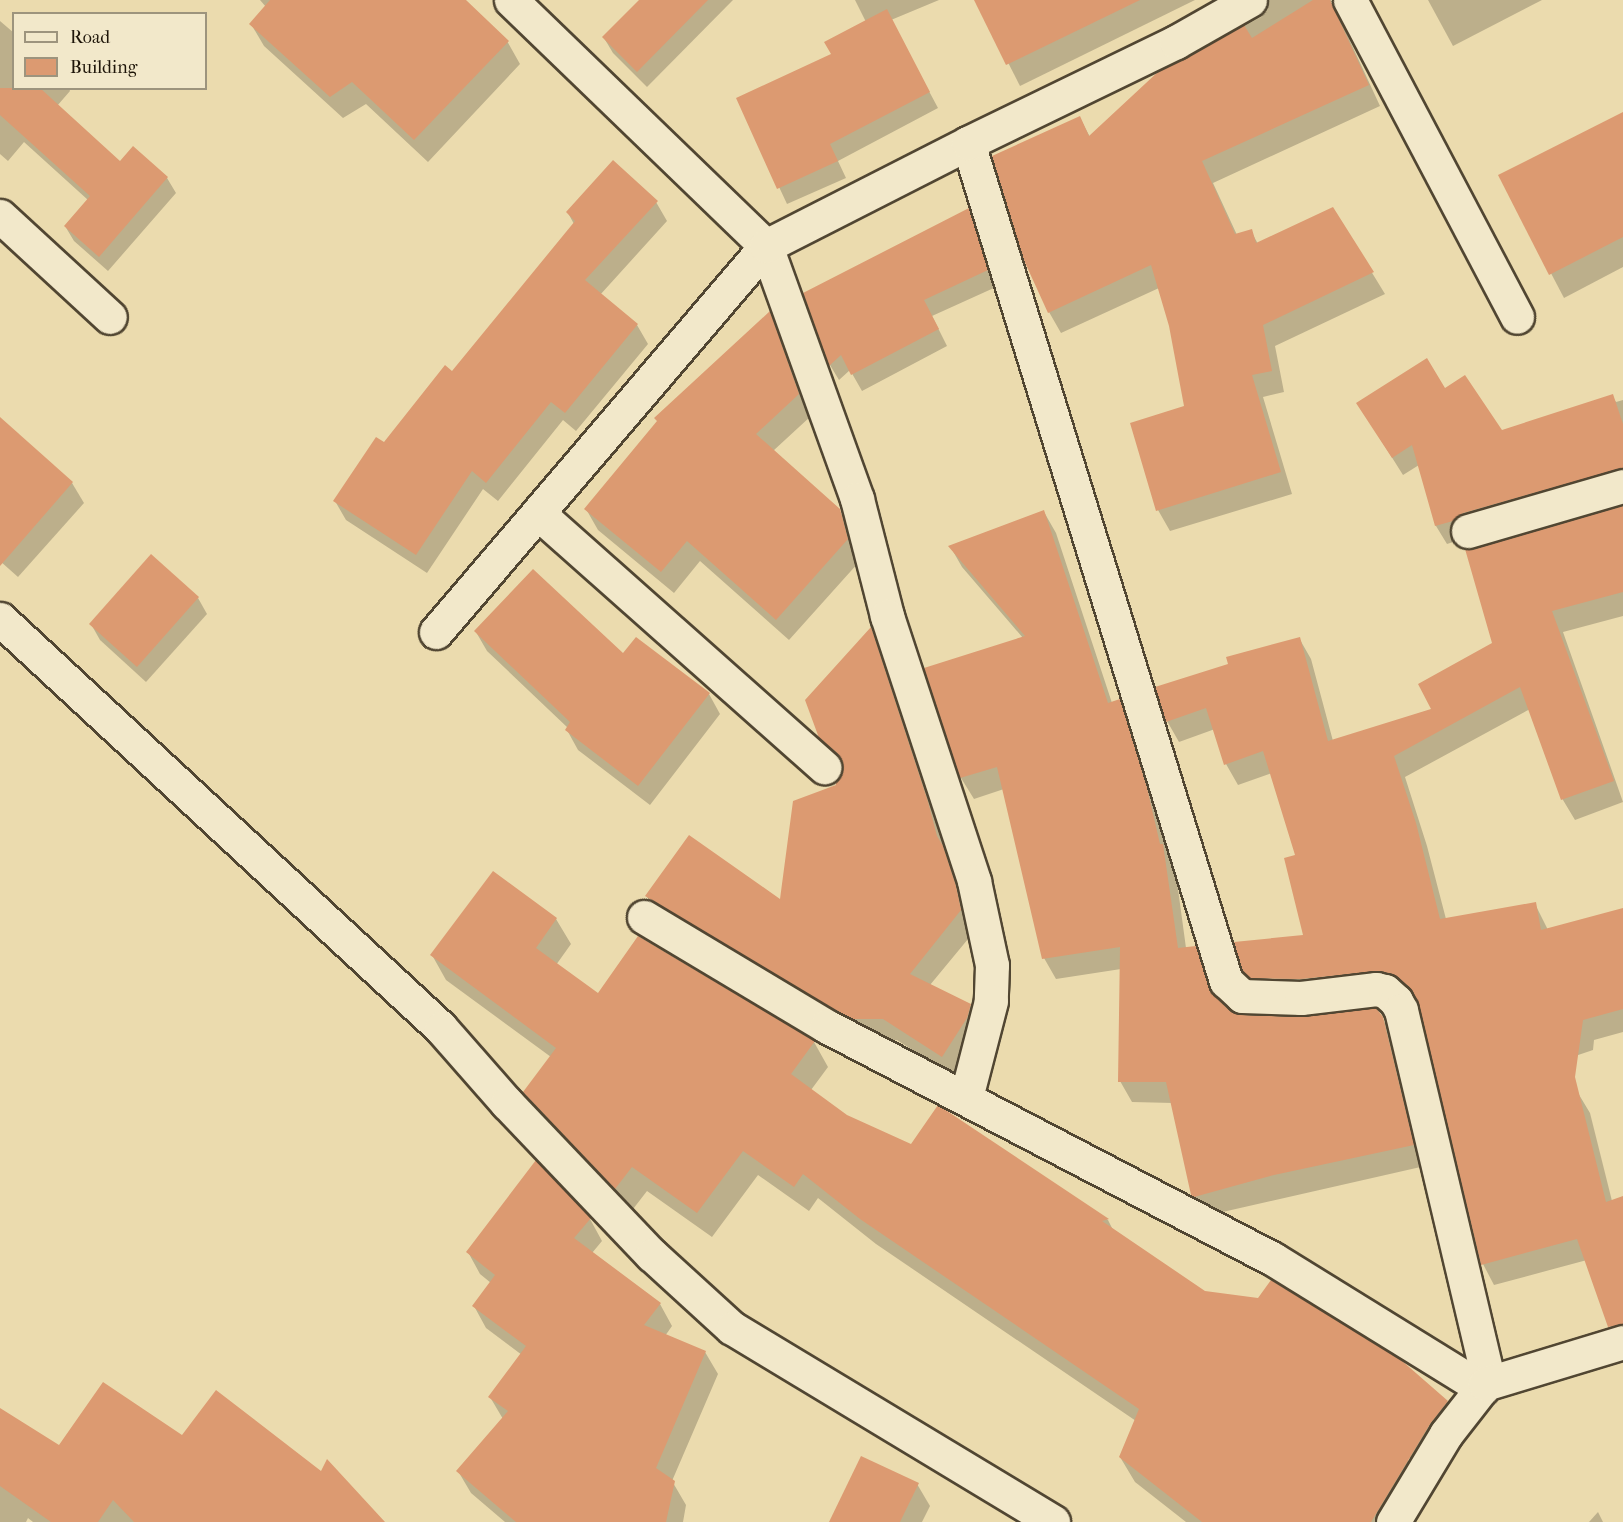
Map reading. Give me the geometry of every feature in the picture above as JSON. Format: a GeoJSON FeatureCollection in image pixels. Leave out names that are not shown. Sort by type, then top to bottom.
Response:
{"type":"FeatureCollection","features":[{"type":"Feature","properties":{"kind":"street"},"geometry":{"type":"LineString","coordinates":[[511,0],[766,246],[857,499],[887,616],[974,882],[992,965],[991,1001],[966,1098]]}},
{"type":"Feature","properties":{"kind":"street"},"geometry":{"type":"LineString","coordinates":[[436,632],[766,246],[968,143],[1176,42],[1250,0]]}},
{"type":"Feature","properties":{"kind":"street"},"geometry":{"type":"LineString","coordinates":[[1350,0],[1516,317]]}},
{"type":"Feature","properties":{"kind":"street"},"geometry":{"type":"LineString","coordinates":[[968,143],[1226,981],[1242,996],[1301,998],[1376,989],[1385,991],[1396,1001],[1401,1010],[1485,1385]]}},
{"type":"Feature","properties":{"kind":"street"},"geometry":{"type":"LineString","coordinates":[[0,216],[110,317]]}},
{"type":"Feature","properties":{"kind":"street"},"geometry":{"type":"LineString","coordinates":[[1468,531],[1623,486]]}},
{"type":"Feature","properties":{"kind":"street"},"geometry":{"type":"LineString","coordinates":[[538,513],[824,767]]}},
{"type":"Feature","properties":{"kind":"street"},"geometry":{"type":"LineString","coordinates":[[0,619],[441,1028],[507,1103],[652,1256],[732,1329],[1053,1522]]}},
{"type":"Feature","properties":{"kind":"street"},"geometry":{"type":"LineString","coordinates":[[644,917],[826,1026],[1273,1259],[1485,1385]]}},
{"type":"Feature","properties":{"kind":"street"},"geometry":{"type":"LineString","coordinates":[[1393,1522],[1446,1434],[1485,1385],[1623,1342]]}},
{"type":"Feature","properties":{"kind":"building"},"geometry":{"type":"Polygon","coordinates":[[[270,0],[466,0],[509,41],[414,140],[352,82],[330,97],[249,24],[270,0]]]}},
{"type":"Feature","properties":{"kind":"building"},"geometry":{"type":"Polygon","coordinates":[[[639,0],[708,0],[637,72],[602,37],[639,0]]]}},
{"type":"Feature","properties":{"kind":"building"},"geometry":{"type":"Polygon","coordinates":[[[974,0],[1140,0],[1006,65],[974,0]]]}},
{"type":"Feature","properties":{"kind":"building"},"geometry":{"type":"Polygon","coordinates":[[[1313,0],[1330,0],[1369,85],[1202,161],[1235,234],[1252,229],[1256,243],[1333,207],[1374,272],[1263,325],[1272,371],[1252,375],[1281,472],[1156,511],[1130,423],[1184,406],[1169,326],[1151,265],[1048,313],[1022,256],[992,156],[1080,116],[1089,136],[1160,70],[1244,25],[1252,38],[1313,0]]]}},
{"type":"Feature","properties":{"kind":"building"},"geometry":{"type":"Polygon","coordinates":[[[887,9],[930,92],[830,144],[838,161],[777,189],[736,98],[831,54],[824,42],[887,9]]]}},
{"type":"Feature","properties":{"kind":"building"},"geometry":{"type":"Polygon","coordinates":[[[0,88],[42,90],[120,161],[133,146],[168,177],[99,257],[64,226],[90,196],[0,115],[0,88]]]}},
{"type":"Feature","properties":{"kind":"building"},"geometry":{"type":"Polygon","coordinates":[[[1623,112],[1623,237],[1549,275],[1498,175],[1623,112]]]}},
{"type":"Feature","properties":{"kind":"building"},"geometry":{"type":"Polygon","coordinates":[[[613,160],[658,201],[585,280],[638,324],[565,413],[551,402],[486,483],[472,471],[416,555],[333,501],[376,437],[384,442],[445,365],[452,371],[575,221],[566,212],[613,160]]]}},
{"type":"Feature","properties":{"kind":"building"},"geometry":{"type":"Polygon","coordinates":[[[969,208],[988,270],[924,300],[939,329],[851,375],[841,355],[829,366],[803,293],[969,208]]]}},
{"type":"Feature","properties":{"kind":"building"},"geometry":{"type":"Polygon","coordinates":[[[770,311],[799,394],[756,434],[840,509],[848,539],[776,620],[687,541],[661,572],[584,509],[657,421],[654,418],[770,311]]]}},
{"type":"Feature","properties":{"kind":"building"},"geometry":{"type":"Polygon","coordinates":[[[1427,358],[1445,388],[1465,375],[1502,430],[1613,394],[1623,424],[1623,468],[1463,513],[1453,521],[1435,526],[1412,445],[1392,458],[1356,403],[1427,358]]]}},
{"type":"Feature","properties":{"kind":"building"},"geometry":{"type":"Polygon","coordinates":[[[0,417],[73,482],[0,566],[0,417]]]}},
{"type":"Feature","properties":{"kind":"building"},"geometry":{"type":"Polygon","coordinates":[[[1623,506],[1623,592],[1552,611],[1614,781],[1561,800],[1520,687],[1394,756],[1416,823],[1440,919],[1536,902],[1541,930],[1623,908],[1623,1009],[1583,1020],[1575,1077],[1606,1202],[1623,1196],[1623,1324],[1608,1327],[1577,1239],[1481,1265],[1419,1006],[1409,987],[1397,977],[1380,971],[1300,979],[1250,978],[1242,971],[1234,942],[1303,935],[1284,858],[1295,855],[1263,751],[1224,765],[1206,708],[1166,722],[1155,687],[1228,664],[1226,657],[1300,637],[1328,741],[1431,709],[1418,684],[1492,643],[1465,549],[1623,506]]]}},
{"type":"Feature","properties":{"kind":"building"},"geometry":{"type":"Polygon","coordinates":[[[1044,510],[1108,703],[1120,699],[1147,788],[1160,844],[1163,844],[1178,948],[1196,946],[1213,994],[1229,1010],[1241,1015],[1301,1017],[1376,1008],[1383,1017],[1414,1145],[1274,1175],[1194,1197],[1191,1195],[1166,1082],[1118,1082],[1120,947],[1042,959],[997,767],[960,778],[924,668],[1025,636],[948,546],[1044,510]]]}},
{"type":"Feature","properties":{"kind":"building"},"geometry":{"type":"Polygon","coordinates":[[[151,554],[199,597],[137,667],[89,624],[151,554]]]}},
{"type":"Feature","properties":{"kind":"building"},"geometry":{"type":"Polygon","coordinates":[[[533,569],[623,653],[636,637],[710,693],[638,786],[565,730],[570,722],[474,631],[533,569]]]}},
{"type":"Feature","properties":{"kind":"building"},"geometry":{"type":"Polygon","coordinates":[[[871,627],[937,836],[943,846],[956,886],[961,910],[910,974],[971,1004],[967,1018],[942,1057],[883,1019],[853,1019],[835,1010],[645,896],[689,835],[780,899],[793,801],[836,785],[835,781],[842,770],[842,762],[837,753],[819,738],[805,700],[871,627]]]}},
{"type":"Feature","properties":{"kind":"building"},"geometry":{"type":"Polygon","coordinates":[[[493,871],[557,918],[536,948],[598,993],[638,936],[815,1041],[791,1074],[847,1115],[911,1144],[938,1105],[1109,1219],[1102,1221],[1205,1291],[1258,1298],[1271,1280],[1401,1360],[1448,1401],[1430,1424],[1371,1522],[1202,1522],[1119,1457],[1139,1409],[860,1219],[803,1174],[794,1187],[743,1151],[697,1213],[632,1167],[615,1189],[523,1092],[556,1048],[430,955],[493,871]]]}},
{"type":"Feature","properties":{"kind":"building"},"geometry":{"type":"Polygon","coordinates":[[[536,1160],[591,1218],[574,1238],[661,1303],[644,1325],[706,1351],[656,1468],[675,1481],[666,1522],[516,1522],[456,1471],[508,1411],[488,1397],[526,1346],[472,1306],[495,1275],[466,1252],[536,1160]]]}},
{"type":"Feature","properties":{"kind":"building"},"geometry":{"type":"Polygon","coordinates":[[[103,1382],[182,1435],[216,1390],[321,1471],[327,1459],[385,1522],[134,1522],[113,1500],[98,1522],[51,1522],[0,1486],[0,1408],[59,1445],[103,1382]]]}},
{"type":"Feature","properties":{"kind":"building"},"geometry":{"type":"Polygon","coordinates":[[[861,1456],[919,1483],[900,1522],[829,1522],[861,1456]]]}}]}
